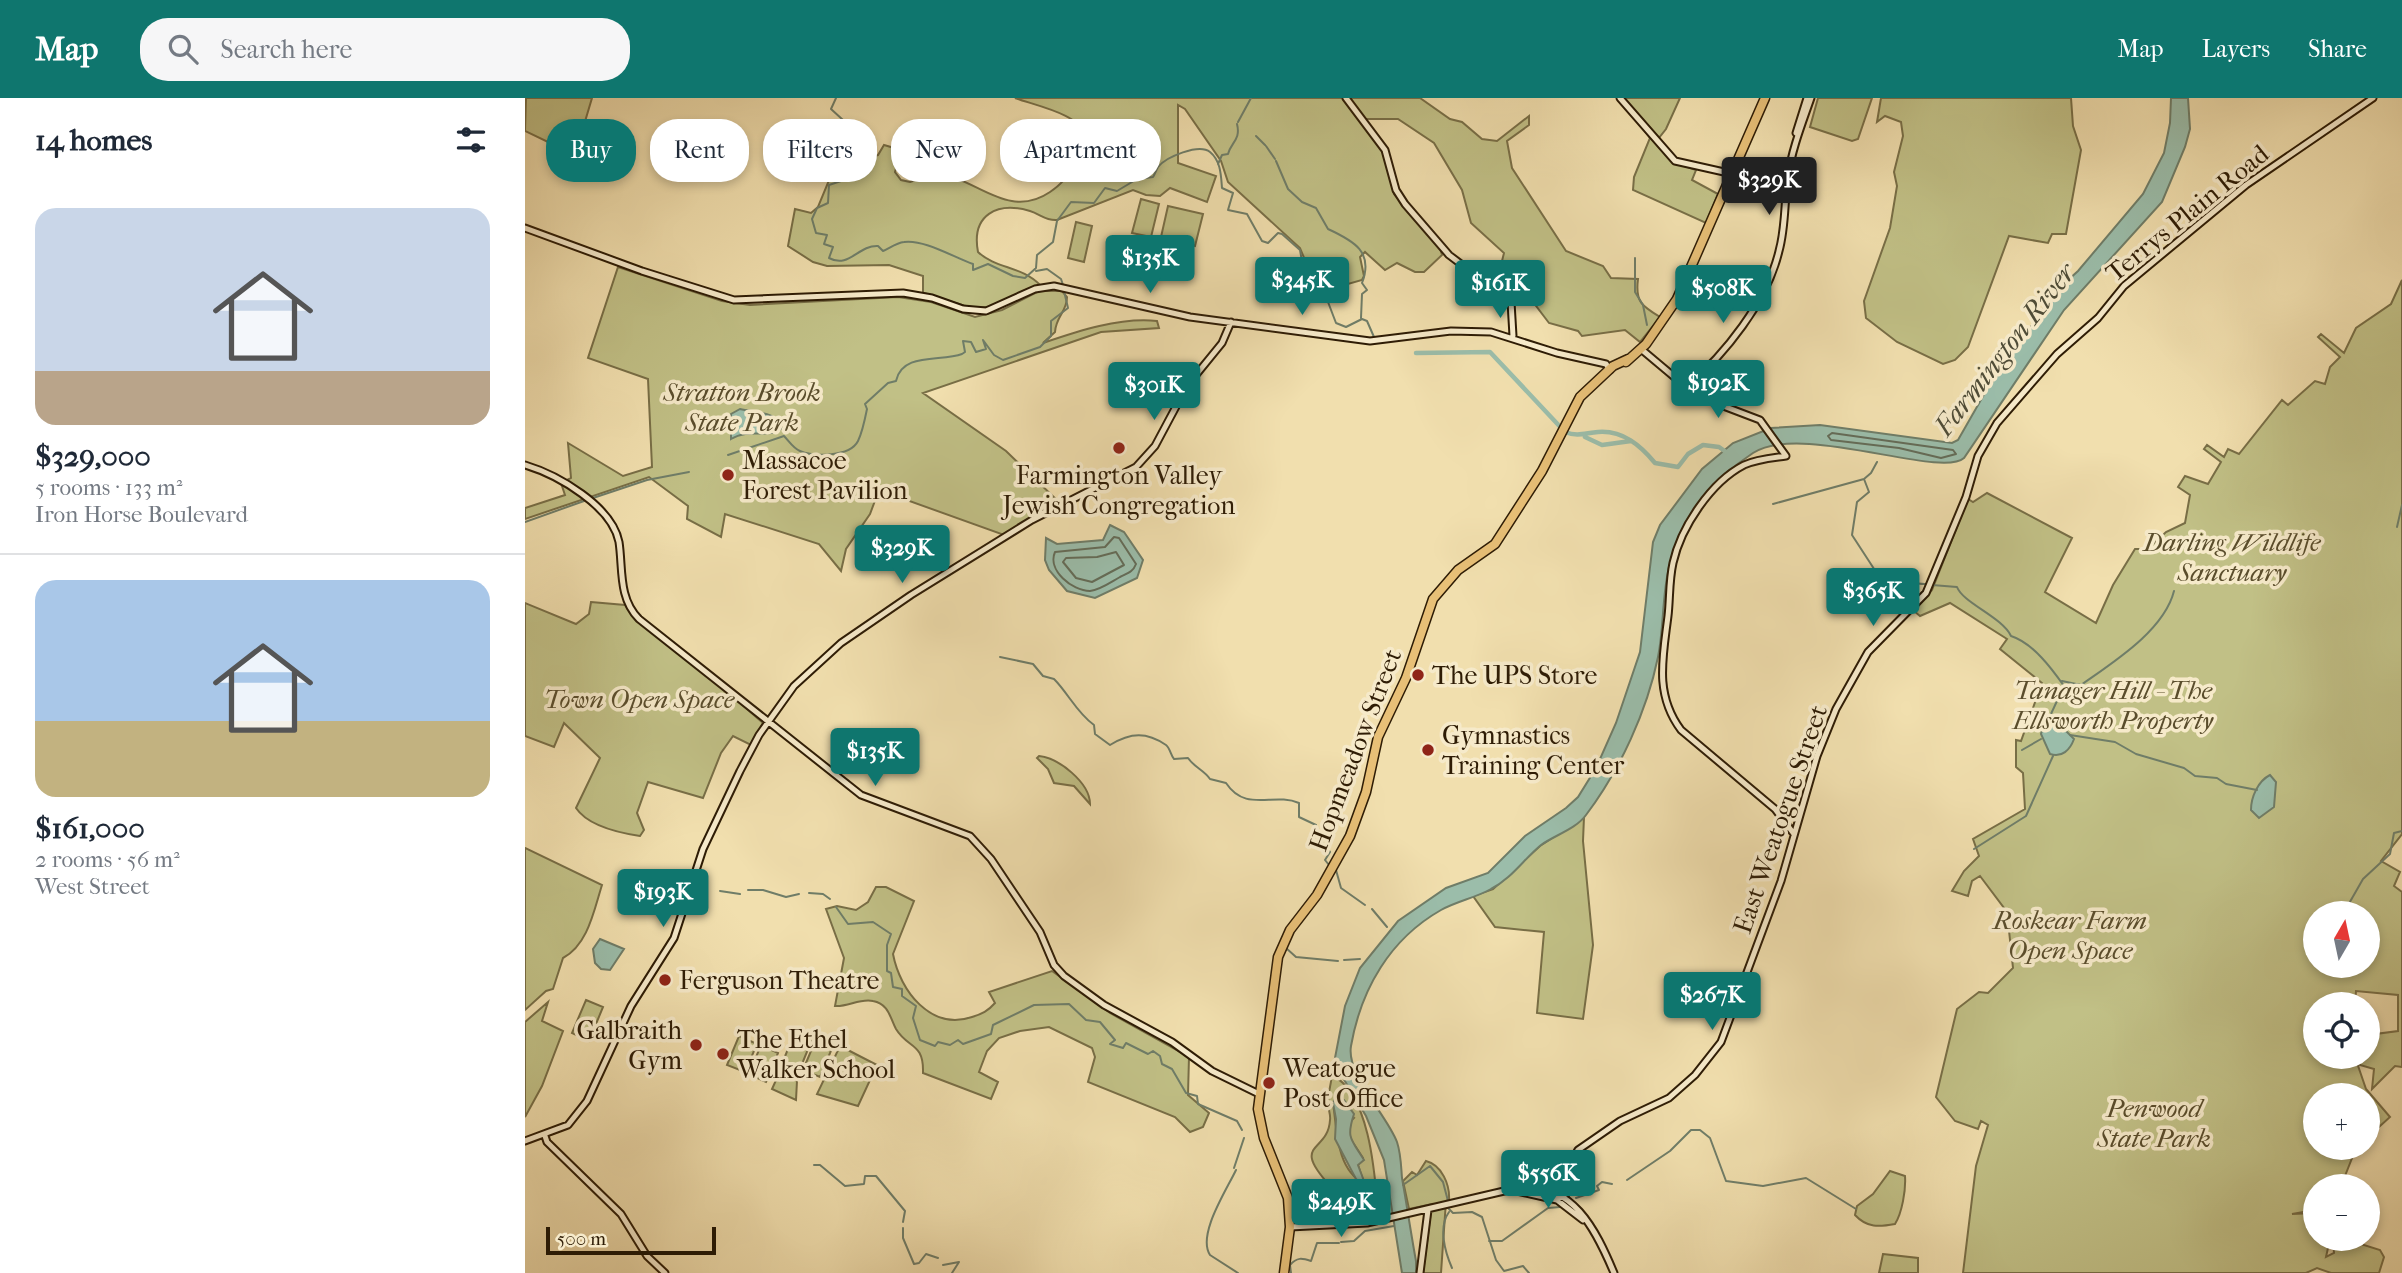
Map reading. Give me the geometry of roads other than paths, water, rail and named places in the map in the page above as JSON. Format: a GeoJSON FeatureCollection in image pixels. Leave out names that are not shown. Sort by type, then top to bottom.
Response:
{"type":"FeatureCollection","features":[{"type":"Feature","properties":{"kind":"highway","name":"Hopmeadow Street"},"geometry":{"type":"LineString","coordinates":[[1284,1273],[1290,1227],[1288,1198],[1262,1132],[1258,1094],[1278,957],[1290,930],[1317,895],[1350,836],[1366,792],[1378,737],[1402,688],[1431,604],[1458,570],[1495,544],[1542,471],[1580,397],[1610,370],[1641,349],[1677,299],[1765,98]]}},
{"type":"Feature","properties":{"kind":"street"},"geometry":{"type":"LineString","coordinates":[[1346,98],[1385,150],[1396,190],[1405,204],[1449,255],[1511,302],[1513,337]]}},
{"type":"Feature","properties":{"kind":"street"},"geometry":{"type":"LineString","coordinates":[[1620,98],[1675,161],[1733,174]]}},
{"type":"Feature","properties":{"kind":"street"},"geometry":{"type":"LineString","coordinates":[[1686,388],[1733,338],[1757,305],[1769,282],[1780,249],[1788,178],[1809,98]]}},
{"type":"Feature","properties":{"kind":"street","name":"Terrys Plain Road"},"geometry":{"type":"LineString","coordinates":[[1986,439],[2057,354],[2098,318],[2124,286],[2246,185],[2373,98]]}},
{"type":"Feature","properties":{"kind":"street"},"geometry":{"type":"LineString","coordinates":[[525,228],[642,271],[734,300],[903,293],[932,298],[963,309],[986,311],[1035,289],[1064,287],[1190,317],[1370,341],[1472,330],[1513,337],[1546,350],[1608,366],[1610,370]]}},
{"type":"Feature","properties":{"kind":"street"},"geometry":{"type":"LineString","coordinates":[[525,1141],[545,1136],[568,1125],[587,1101],[631,1006],[674,938],[707,838],[743,764],[768,723],[800,680],[866,624],[1032,520],[1136,467],[1155,446],[1187,386],[1222,343],[1231,323]]}},
{"type":"Feature","properties":{"kind":"street"},"geometry":{"type":"LineString","coordinates":[[1641,349],[1686,388],[1710,403],[1751,415],[1768,428],[1786,456],[1754,461],[1732,473],[1713,492],[1688,527],[1672,566],[1660,669],[1672,714],[1681,730],[1775,809],[1794,834]]}},
{"type":"Feature","properties":{"kind":"street","name":"East Weatogue Street"},"geometry":{"type":"LineString","coordinates":[[1556,1188],[1578,1150],[1604,1130],[1676,1093],[1721,1042],[1781,881],[1820,748],[1838,704],[1868,652],[1926,593],[1966,498],[1986,439]]}},
{"type":"Feature","properties":{"kind":"street"},"geometry":{"type":"LineString","coordinates":[[525,464],[548,474],[608,515],[617,536],[627,602],[635,615],[768,723],[868,799],[969,836],[991,859],[1040,932],[1055,965],[1064,976],[1121,1016],[1172,1042],[1223,1077],[1258,1094]]}},
{"type":"Feature","properties":{"kind":"street"},"geometry":{"type":"LineString","coordinates":[[545,1136],[547,1142],[621,1214],[647,1256],[665,1273]]}},
{"type":"Feature","properties":{"kind":"street"},"geometry":{"type":"LineString","coordinates":[[1557,1200],[1565,1196],[1565,1171]]}},
{"type":"Feature","properties":{"kind":"street"},"geometry":{"type":"LineString","coordinates":[[1290,1227],[1361,1224],[1528,1186],[1556,1188],[1576,1205]]}},
{"type":"Feature","properties":{"kind":"street"},"geometry":{"type":"LineString","coordinates":[[1556,1188],[1557,1200]]}},
{"type":"Feature","properties":{"kind":"street"},"geometry":{"type":"LineString","coordinates":[[1567,1188],[1614,1273]]}},
{"type":"Feature","properties":{"kind":"street"},"geometry":{"type":"LineString","coordinates":[[1511,1191],[1535,1193],[1557,1200],[1586,1222]]}},
{"type":"Feature","properties":{"kind":"street"},"geometry":{"type":"LineString","coordinates":[[1420,1273],[1428,1210]]}},
{"type":"Feature","properties":{"kind":"water"},"geometry":{"type":"Polygon","coordinates":[[[2171,98],[2188,98],[2190,129],[2162,202],[2064,310],[1964,458],[1950,463],[1928,462],[1834,446],[1775,445],[1753,453],[1724,475],[1689,517],[1674,550],[1667,578],[1658,657],[1647,698],[1631,739],[1598,798],[1582,820],[1541,845],[1498,885],[1447,907],[1423,922],[1407,935],[1381,968],[1362,1005],[1351,1046],[1351,1057],[1361,1082],[1392,1131],[1398,1146],[1416,1261],[1416,1273],[1402,1273],[1384,1160],[1366,1116],[1334,1063],[1345,1006],[1360,968],[1398,921],[1446,888],[1488,873],[1525,836],[1578,797],[1596,768],[1616,723],[1640,652],[1653,542],[1660,525],[1702,469],[1733,443],[1771,428],[1820,425],[1952,443],[1958,440],[1986,391],[2055,292],[2078,271],[2143,194],[2164,153],[2170,123],[2171,98]]]}},
{"type":"Feature","properties":{"kind":"water"},"geometry":{"type":"Polygon","coordinates":[[[740,409],[776,418],[782,428],[771,433],[745,434],[731,439],[731,414],[740,409]]]}},
{"type":"Feature","properties":{"kind":"water"},"geometry":{"type":"Polygon","coordinates":[[[1110,525],[1124,532],[1143,560],[1137,578],[1095,598],[1067,591],[1049,570],[1045,560],[1046,538],[1057,544],[1103,540],[1110,525]]]}},
{"type":"Feature","properties":{"kind":"water"},"geometry":{"type":"Polygon","coordinates":[[[2052,717],[2074,739],[2068,750],[2058,755],[2050,754],[2041,734],[2044,723],[2052,717]]]}},
{"type":"Feature","properties":{"kind":"water"},"geometry":{"type":"Polygon","coordinates":[[[2270,775],[2276,782],[2274,807],[2259,818],[2251,810],[2252,800],[2259,785],[2270,775]]]}},
{"type":"Feature","properties":{"kind":"water"},"geometry":{"type":"Polygon","coordinates":[[[600,939],[624,949],[610,970],[601,969],[595,963],[593,949],[600,939]]]}},
{"type":"Feature","properties":{"kind":"water"},"geometry":{"type":"Polygon","coordinates":[[[1336,1097],[1344,1100],[1354,1114],[1350,1134],[1364,1160],[1358,1165],[1364,1181],[1362,1184],[1356,1179],[1335,1139],[1336,1119],[1333,1103],[1336,1097]]]}},
{"type":"Feature","properties":{"kind":"waterway"},"geometry":{"type":"LineString","coordinates":[[836,98],[831,109],[843,120],[846,133],[859,144],[856,156],[841,164],[841,181],[829,185],[828,203],[817,208],[812,219],[816,233],[827,235],[824,244],[833,247],[829,258],[842,261],[871,247],[878,246],[883,251],[898,243],[912,242],[930,246],[973,264],[973,270],[988,264],[1013,276],[1025,278],[1036,268],[1037,255],[1053,242],[1057,221],[1071,202],[1094,203],[1105,188],[1117,191],[1137,179],[1153,177],[1158,167],[1175,155],[1191,150],[1205,150],[1214,156],[1218,164],[1222,188],[1233,193],[1228,210],[1247,214],[1262,241],[1268,243],[1278,233],[1282,234],[1300,250],[1306,284],[1328,302],[1336,323],[1346,327],[1362,319],[1367,321],[1374,337]]}},
{"type":"Feature","properties":{"kind":"waterway"},"geometry":{"type":"LineString","coordinates":[[1238,122],[1251,98]]}},
{"type":"Feature","properties":{"kind":"waterway"},"geometry":{"type":"LineString","coordinates":[[1218,164],[1222,155],[1228,154],[1237,137],[1237,124]]}},
{"type":"Feature","properties":{"kind":"waterway"},"geometry":{"type":"LineString","coordinates":[[1256,136],[1265,145]]}},
{"type":"Feature","properties":{"kind":"waterway"},"geometry":{"type":"LineString","coordinates":[[1266,146],[1275,159]]}},
{"type":"Feature","properties":{"kind":"waterway"},"geometry":{"type":"LineString","coordinates":[[1276,161],[1288,189],[1302,202],[1316,208],[1328,229],[1353,243],[1363,255],[1365,272],[1362,283],[1367,290],[1362,294],[1361,318]]}},
{"type":"Feature","properties":{"kind":"waterway"},"geometry":{"type":"LineString","coordinates":[[1635,258],[1635,292],[1643,305],[1647,325]]}},
{"type":"Feature","properties":{"kind":"waterway"},"geometry":{"type":"LineString","coordinates":[[1036,271],[1047,269],[1061,279],[1063,285]]}},
{"type":"Feature","properties":{"kind":"waterway"},"geometry":{"type":"LineString","coordinates":[[728,455],[784,436],[795,448],[806,453],[822,455],[848,450],[858,441],[867,409],[865,404],[888,383],[896,381],[906,366],[923,360],[962,354],[965,352],[963,341],[971,342],[976,352],[986,349],[983,340],[994,355],[1003,360],[1040,347],[1051,336],[1051,321],[1068,308],[1064,291]]}},
{"type":"Feature","properties":{"kind":"waterway"},"geometry":{"type":"LineString","coordinates":[[1416,353],[1490,352],[1565,432],[1607,432],[1623,436],[1637,445],[1655,463],[1678,467],[1688,454],[1703,445],[1719,447],[1726,452]]}},
{"type":"Feature","properties":{"kind":"waterway"},"geometry":{"type":"LineString","coordinates":[[1585,437],[1602,445],[1631,441]]}},
{"type":"Feature","properties":{"kind":"waterway"},"geometry":{"type":"LineString","coordinates":[[1877,462],[1864,479],[1869,492],[1857,502],[1852,535],[1878,575],[1889,582],[1927,584]]}},
{"type":"Feature","properties":{"kind":"waterway"},"geometry":{"type":"LineString","coordinates":[[593,498],[647,480],[689,472]]}},
{"type":"Feature","properties":{"kind":"waterway"},"geometry":{"type":"LineString","coordinates":[[1773,504],[1864,479]]}},
{"type":"Feature","properties":{"kind":"waterway"},"geometry":{"type":"LineString","coordinates":[[525,522],[584,501]]}},
{"type":"Feature","properties":{"kind":"waterway"},"geometry":{"type":"LineString","coordinates":[[2397,527],[2402,505]]}},
{"type":"Feature","properties":{"kind":"waterway"},"geometry":{"type":"LineString","coordinates":[[1932,585],[1957,587],[1967,599],[2000,623],[2011,636],[2027,644],[2041,657],[2064,686],[2050,716]]}},
{"type":"Feature","properties":{"kind":"waterway"},"geometry":{"type":"LineString","coordinates":[[2062,681],[2081,685],[2135,645],[2160,619],[2174,591]]}},
{"type":"Feature","properties":{"kind":"waterway"},"geometry":{"type":"LineString","coordinates":[[1000,657],[1033,664],[1043,676],[1054,679],[1094,725],[1095,734],[1110,745],[1132,736],[1152,738],[1166,745],[1174,759],[1188,758],[1210,779],[1226,783],[1242,797],[1299,803],[1299,817],[1316,825],[1316,835],[1330,852],[1325,860],[1329,865]]}},
{"type":"Feature","properties":{"kind":"waterway"},"geometry":{"type":"LineString","coordinates":[[2070,735],[2115,742],[2136,754],[2184,768],[2195,776],[2217,778],[2226,784],[2257,790]]}},
{"type":"Feature","properties":{"kind":"waterway"},"geometry":{"type":"LineString","coordinates":[[2022,750],[2041,739]]}},
{"type":"Feature","properties":{"kind":"waterway"},"geometry":{"type":"LineString","coordinates":[[1974,849],[2026,816],[2053,756]]}},
{"type":"Feature","properties":{"kind":"waterway"},"geometry":{"type":"LineString","coordinates":[[2350,901],[2363,879],[2390,854],[2394,833],[2402,831]]}},
{"type":"Feature","properties":{"kind":"waterway"},"geometry":{"type":"LineString","coordinates":[[1336,870],[1341,888],[1365,905]]}},
{"type":"Feature","properties":{"kind":"waterway"},"geometry":{"type":"LineString","coordinates":[[748,890],[763,890],[786,897],[799,894]]}},
{"type":"Feature","properties":{"kind":"waterway"},"geometry":{"type":"LineString","coordinates":[[720,891],[740,894]]}},
{"type":"Feature","properties":{"kind":"waterway"},"geometry":{"type":"LineString","coordinates":[[809,893],[823,894],[830,899]]}},
{"type":"Feature","properties":{"kind":"waterway"},"geometry":{"type":"LineString","coordinates":[[836,907],[848,924],[873,922],[891,934],[887,945],[887,971],[891,973],[893,987],[902,989],[902,996],[916,1006],[913,1018],[920,1040],[935,1046],[938,1042],[950,1045],[958,1040],[963,1044],[991,1034],[993,1025],[1034,1005],[1069,1004],[1086,1020],[1100,1022],[1115,1040],[1110,1044],[1123,1048],[1126,1043],[1148,1054],[1153,1051],[1160,1056],[1162,1064],[1172,1069],[1186,1093],[1197,1096],[1198,1104],[1237,1121],[1242,1130]]}},
{"type":"Feature","properties":{"kind":"waterway"},"geometry":{"type":"LineString","coordinates":[[1372,909],[1387,927]]}},
{"type":"Feature","properties":{"kind":"waterway"},"geometry":{"type":"LineString","coordinates":[[1286,948],[1296,957],[1338,961]]}},
{"type":"Feature","properties":{"kind":"waterway"},"geometry":{"type":"LineString","coordinates":[[1344,960],[1360,959]]}},
{"type":"Feature","properties":{"kind":"waterway"},"geometry":{"type":"LineString","coordinates":[[1627,1180],[1670,1151],[1691,1130],[1700,1130],[1710,1138],[1726,1181],[1763,1186],[1806,1178],[1856,1209]]}},
{"type":"Feature","properties":{"kind":"waterway"},"geometry":{"type":"LineString","coordinates":[[1234,1168],[1244,1138]]}},
{"type":"Feature","properties":{"kind":"waterway"},"geometry":{"type":"LineString","coordinates":[[814,1165],[820,1165],[845,1186],[864,1184],[865,1176],[876,1176],[905,1211],[903,1222]]}},
{"type":"Feature","properties":{"kind":"waterway"},"geometry":{"type":"LineString","coordinates":[[1403,1185],[1430,1166],[1443,1182],[1448,1201]]}},
{"type":"Feature","properties":{"kind":"waterway"},"geometry":{"type":"LineString","coordinates":[[1236,1170],[1214,1213],[1207,1246],[1210,1255],[1238,1273]]}},
{"type":"Feature","properties":{"kind":"waterway"},"geometry":{"type":"LineString","coordinates":[[1576,1198],[1599,1190],[1597,1186],[1602,1182],[1612,1184]]}},
{"type":"Feature","properties":{"kind":"waterway"},"geometry":{"type":"LineString","coordinates":[[1489,1241],[1502,1241],[1548,1208],[1560,1207]]}},
{"type":"Feature","properties":{"kind":"waterway"},"geometry":{"type":"LineString","coordinates":[[1449,1209],[1453,1213],[1472,1212],[1482,1217],[1496,1260],[1504,1271],[1523,1266],[1529,1273]]}},
{"type":"Feature","properties":{"kind":"waterway"},"geometry":{"type":"LineString","coordinates":[[1449,1212],[1443,1232],[1452,1268]]}},
{"type":"Feature","properties":{"kind":"waterway"},"geometry":{"type":"LineString","coordinates":[[1341,1242],[1354,1241],[1365,1231],[1394,1226]]}},
{"type":"Feature","properties":{"kind":"waterway"},"geometry":{"type":"LineString","coordinates":[[903,1228],[903,1238],[914,1264],[919,1263],[926,1254],[938,1258]]}},
{"type":"Feature","properties":{"kind":"waterway"},"geometry":{"type":"LineString","coordinates":[[1291,1273],[1290,1265],[1297,1259],[1311,1261],[1317,1243],[1339,1243]]}},
{"type":"Feature","properties":{"kind":"waterway"},"geometry":{"type":"LineString","coordinates":[[943,1265],[959,1262],[952,1273]]}},
{"type":"Feature","properties":{"kind":"place","name":"Farmington Valley Jewish Congregation"},"geometry":{"type":"Point","coordinates":[1119,448]}},
{"type":"Feature","properties":{"kind":"place","name":"Massacoe Forest Pavilion"},"geometry":{"type":"Point","coordinates":[728,475]}},
{"type":"Feature","properties":{"kind":"place","name":"The UPS Store"},"geometry":{"type":"Point","coordinates":[1418,675]}},
{"type":"Feature","properties":{"kind":"place","name":"Gymnastics Training Center"},"geometry":{"type":"Point","coordinates":[1428,750]}},
{"type":"Feature","properties":{"kind":"place","name":"Ferguson Theatre"},"geometry":{"type":"Point","coordinates":[665,980]}},
{"type":"Feature","properties":{"kind":"place","name":"Galbraith Gym"},"geometry":{"type":"Point","coordinates":[696,1045]}},
{"type":"Feature","properties":{"kind":"place","name":"The Ethel Walker School"},"geometry":{"type":"Point","coordinates":[723,1054]}},
{"type":"Feature","properties":{"kind":"place","name":"Weatogue Post Office"},"geometry":{"type":"Point","coordinates":[1269,1083]}},
{"type":"Feature","properties":{"kind":"water label","name":"Farmington River"},"geometry":{"type":"Point","coordinates":[2004,349]}},
{"type":"Feature","properties":{"kind":"park label","name":"Stratton Brook State Park"},"geometry":{"type":"Point","coordinates":[742,407]}},
{"type":"Feature","properties":{"kind":"park label","name":"Darling Wildlife Sanctuary"},"geometry":{"type":"Point","coordinates":[2232,557]}},
{"type":"Feature","properties":{"kind":"park label","name":"Town Open Space"},"geometry":{"type":"Point","coordinates":[639,699]}},
{"type":"Feature","properties":{"kind":"park label","name":"Tanager Hill - The Ellsworth Property"},"geometry":{"type":"Point","coordinates":[2113,705]}},
{"type":"Feature","properties":{"kind":"park label","name":"Roskear Farm Open Space"},"geometry":{"type":"Point","coordinates":[2070,935]}},
{"type":"Feature","properties":{"kind":"park label","name":"Penwood State Park"},"geometry":{"type":"Point","coordinates":[2154,1123]}}]}
